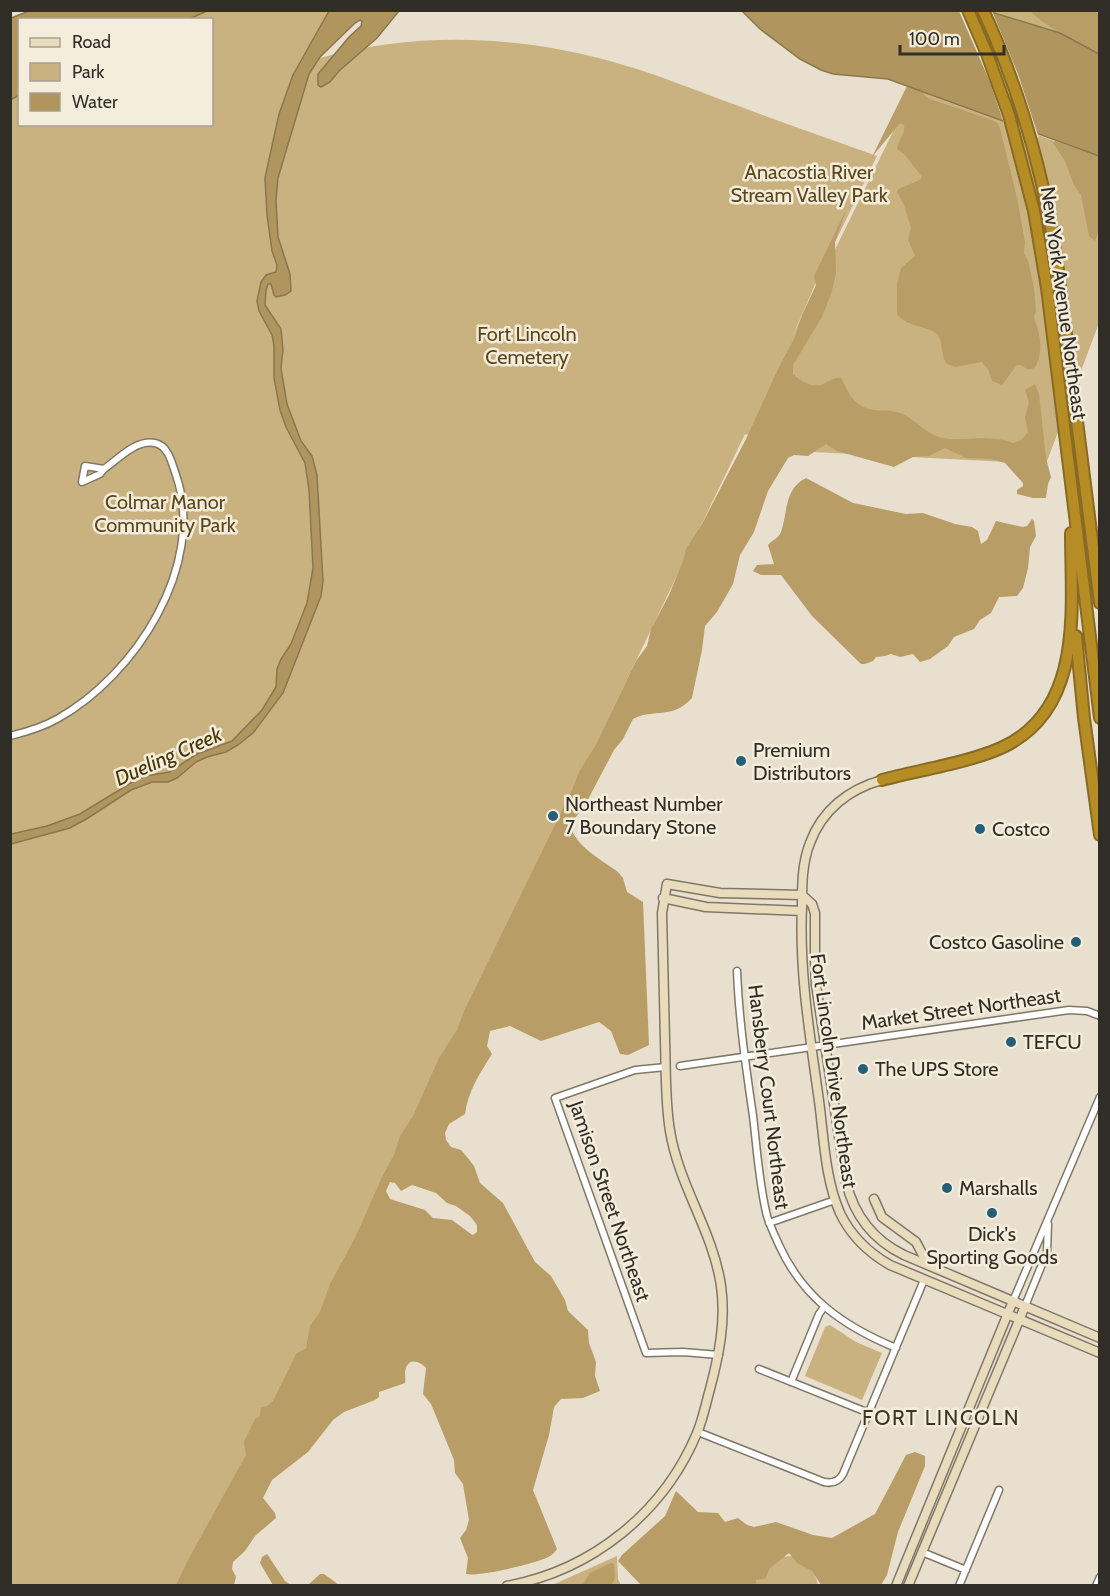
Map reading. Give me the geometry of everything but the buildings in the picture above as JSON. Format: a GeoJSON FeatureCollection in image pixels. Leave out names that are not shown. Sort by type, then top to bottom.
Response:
{"type":"FeatureCollection","features":[{"type":"Feature","properties":{"kind":"highway","name":"New York Avenue Northeast"},"geometry":{"type":"LineString","coordinates":[[968,10],[999,85],[1019,147],[1031,195],[1043,261],[1100,718]]}},
{"type":"Feature","properties":{"kind":"highway","name":"New York Avenue Northeast"},"geometry":{"type":"LineString","coordinates":[[983,10],[1012,82],[1035,152],[1048,210],[1057,263],[1100,603]]}},
{"type":"Feature","properties":{"kind":"highway"},"geometry":{"type":"LineString","coordinates":[[882,780],[999,749],[1021,736],[1040,719],[1057,692],[1069,654],[1071,484]]}},
{"type":"Feature","properties":{"kind":"highway"},"geometry":{"type":"LineString","coordinates":[[1071,564],[1084,718],[1100,835]]}},
{"type":"Feature","properties":{"kind":"highway"},"geometry":{"type":"LineString","coordinates":[[1096,579],[1100,595]]}},
{"type":"Feature","properties":{"kind":"street"},"geometry":{"type":"LineString","coordinates":[[10,736],[58,719],[106,681],[129,656],[172,584],[182,549],[184,524],[183,498],[169,456],[164,448],[156,443],[145,442],[104,469]]}},
{"type":"Feature","properties":{"kind":"street","name":"Fort Lincoln Drive Northeast"},"geometry":{"type":"LineString","coordinates":[[882,780],[846,796],[822,820],[812,837],[806,854],[802,895],[802,980],[830,1179],[835,1200],[844,1221],[865,1248],[890,1265],[1100,1353]]}},
{"type":"Feature","properties":{"kind":"street"},"geometry":{"type":"LineString","coordinates":[[507,1586],[568,1567],[597,1552],[647,1511],[684,1461],[698,1432],[719,1355],[723,1318],[719,1274],[710,1241],[684,1183],[674,1149],[667,1106],[663,898],[666,884],[711,892],[802,895]]}},
{"type":"Feature","properties":{"kind":"street","name":"Fort Lincoln Drive Northeast"},"geometry":{"type":"LineString","coordinates":[[802,895],[812,904],[815,914],[816,977],[846,1182],[854,1206],[866,1226],[896,1251],[1100,1338]]}},
{"type":"Feature","properties":{"kind":"street"},"geometry":{"type":"LineString","coordinates":[[663,898],[706,907],[802,910]]}},
{"type":"Feature","properties":{"kind":"street","name":"Hansberry Court Northeast"},"geometry":{"type":"LineString","coordinates":[[737,971],[744,1057],[761,1184],[769,1223],[789,1265],[804,1286],[824,1307],[854,1329],[896,1348]]}},
{"type":"Feature","properties":{"kind":"street","name":"Market Street Northeast"},"geometry":{"type":"LineString","coordinates":[[680,1066],[1069,1010],[1087,1011],[1100,1016]]}},
{"type":"Feature","properties":{"kind":"street","name":"Jamison Street Northeast"},"geometry":{"type":"LineString","coordinates":[[666,1067],[635,1070],[555,1098],[646,1353],[683,1352],[719,1355]]}},
{"type":"Feature","properties":{"kind":"street"},"geometry":{"type":"LineString","coordinates":[[896,1586],[1039,1237],[1048,1222],[1100,1096]]}},
{"type":"Feature","properties":{"kind":"street"},"geometry":{"type":"LineString","coordinates":[[874,1199],[882,1217],[916,1242],[928,1265]]}},
{"type":"Feature","properties":{"kind":"street"},"geometry":{"type":"LineString","coordinates":[[769,1223],[835,1200]]}},
{"type":"Feature","properties":{"kind":"street"},"geometry":{"type":"LineString","coordinates":[[908,1586],[1047,1252],[1048,1222]]}},
{"type":"Feature","properties":{"kind":"street"},"geometry":{"type":"LineString","coordinates":[[698,1432],[829,1483],[838,1480],[843,1474],[924,1280]]}},
{"type":"Feature","properties":{"kind":"street"},"geometry":{"type":"LineString","coordinates":[[791,1382],[824,1307]]}},
{"type":"Feature","properties":{"kind":"street"},"geometry":{"type":"LineString","coordinates":[[759,1369],[868,1413]]}},
{"type":"Feature","properties":{"kind":"street"},"geometry":{"type":"LineString","coordinates":[[970,1408],[980,1412]]}},
{"type":"Feature","properties":{"kind":"street"},"geometry":{"type":"LineString","coordinates":[[959,1586],[999,1490]]}},
{"type":"Feature","properties":{"kind":"street"},"geometry":{"type":"LineString","coordinates":[[922,1552],[966,1570]]}},
{"type":"Feature","properties":{"kind":"street"},"geometry":{"type":"LineString","coordinates":[[1096,1586],[1100,1577]]}},
{"type":"Feature","properties":{"kind":"green space","name":"Fort Lincoln Cemetery"},"geometry":{"type":"Polygon","coordinates":[[[207,11],[361,11],[320,58],[394,43],[432,40],[508,42],[583,54],[649,73],[877,156],[821,271],[793,335],[915,87],[1099,156],[1099,323],[1046,464],[813,452],[745,434],[192,1585],[11,1585],[10,100],[18,96],[18,126],[213,126],[213,18],[190,18],[207,11]]]}},
{"type":"Feature","properties":{"kind":"green space"},"geometry":{"type":"Polygon","coordinates":[[[988,11],[1099,11],[1099,54],[1060,33],[988,11]]]}},
{"type":"Feature","properties":{"kind":"green space"},"geometry":{"type":"Polygon","coordinates":[[[830,1325],[856,1342],[882,1353],[862,1400],[805,1376],[825,1327],[830,1325]]]}},
{"type":"Feature","properties":{"kind":"green space"},"geometry":{"type":"Polygon","coordinates":[[[617,1556],[618,1579],[621,1585],[550,1586],[617,1556]]]}},
{"type":"Feature","properties":{"kind":"green space"},"geometry":{"type":"Polygon","coordinates":[[[791,1556],[809,1567],[818,1585],[752,1586],[773,1558],[791,1556]]]}},
{"type":"Feature","properties":{"kind":"shaded area"},"geometry":{"type":"Polygon","coordinates":[[[1031,11],[1097,11],[1099,54],[1052,28],[1031,11]]]}},
{"type":"Feature","properties":{"kind":"shaded area"},"geometry":{"type":"Polygon","coordinates":[[[907,86],[923,92],[930,99],[992,120],[1000,128],[1017,198],[1025,242],[1024,253],[1034,288],[1036,310],[1034,318],[1040,347],[1034,368],[1027,369],[1017,365],[1002,385],[992,381],[988,369],[982,362],[955,367],[947,364],[936,333],[906,322],[897,315],[897,284],[901,268],[915,256],[908,240],[911,228],[904,205],[897,192],[898,189],[922,177],[905,155],[897,149],[904,128],[904,125],[900,123],[872,157],[907,86]]]}},
{"type":"Feature","properties":{"kind":"shaded area"},"geometry":{"type":"Polygon","coordinates":[[[1055,141],[1099,156],[1099,230],[1095,241],[1089,236],[1081,195],[1074,185],[1065,161],[1053,143],[1055,141]]]}},
{"type":"Feature","properties":{"kind":"shaded area"},"geometry":{"type":"Polygon","coordinates":[[[846,210],[835,242],[836,274],[831,294],[822,317],[793,365],[793,374],[796,377],[815,386],[841,378],[851,396],[862,406],[873,410],[900,413],[935,436],[949,439],[990,438],[1013,443],[1021,440],[1028,432],[1025,417],[1029,403],[1025,390],[1035,384],[1039,394],[1046,458],[1051,477],[1046,498],[1033,498],[1017,494],[1017,490],[1023,486],[1023,483],[1005,463],[991,459],[966,458],[945,448],[929,456],[913,457],[894,467],[837,451],[826,444],[808,456],[794,455],[788,458],[768,491],[754,532],[740,555],[733,584],[717,612],[705,626],[692,698],[677,709],[633,719],[584,807],[570,824],[583,846],[618,872],[623,878],[627,892],[643,902],[649,1045],[628,1055],[620,1054],[611,1031],[599,1022],[541,1041],[510,1026],[490,1031],[487,1046],[492,1054],[472,1090],[465,1114],[449,1124],[445,1133],[446,1140],[451,1147],[461,1150],[474,1166],[480,1183],[503,1203],[535,1262],[551,1276],[565,1300],[568,1311],[588,1330],[589,1343],[596,1362],[595,1376],[600,1391],[583,1398],[561,1399],[554,1407],[549,1435],[533,1490],[557,1549],[544,1559],[522,1566],[466,1574],[468,1558],[460,1538],[469,1520],[463,1484],[455,1473],[454,1460],[431,1404],[423,1394],[426,1368],[419,1362],[413,1362],[406,1368],[405,1383],[379,1392],[379,1397],[375,1400],[344,1412],[333,1420],[308,1452],[272,1480],[263,1498],[275,1513],[276,1518],[255,1536],[245,1551],[233,1562],[232,1569],[236,1577],[234,1585],[176,1585],[246,1455],[244,1442],[255,1419],[260,1416],[261,1407],[273,1401],[296,1354],[306,1348],[310,1326],[320,1312],[330,1284],[355,1238],[394,1155],[400,1136],[413,1116],[439,1058],[457,1030],[579,772],[595,746],[636,661],[647,646],[651,629],[669,595],[686,549],[702,524],[746,439],[794,339],[816,285],[814,276],[846,210]],[[390,1182],[386,1191],[390,1199],[425,1210],[433,1218],[452,1220],[473,1235],[477,1232],[477,1225],[470,1216],[456,1206],[447,1203],[436,1193],[412,1185],[401,1191],[395,1183],[390,1182]]]}},
{"type":"Feature","properties":{"kind":"shaded area"},"geometry":{"type":"Polygon","coordinates":[[[806,478],[853,503],[906,514],[923,513],[972,527],[978,531],[981,544],[987,540],[996,521],[1023,527],[1027,526],[1032,519],[1036,536],[1030,547],[1023,588],[1017,596],[999,597],[991,613],[980,620],[974,629],[954,637],[948,646],[930,659],[920,662],[913,654],[900,657],[891,654],[876,657],[873,661],[861,664],[812,616],[781,575],[761,575],[753,571],[757,565],[774,564],[768,545],[781,532],[790,495],[794,488],[806,478]]]}},
{"type":"Feature","properties":{"kind":"shaded area"},"geometry":{"type":"Polygon","coordinates":[[[915,1452],[925,1456],[925,1466],[898,1532],[887,1575],[881,1585],[821,1585],[812,1571],[797,1563],[789,1553],[770,1568],[765,1579],[756,1580],[756,1586],[641,1585],[618,1561],[665,1516],[676,1491],[698,1512],[718,1513],[725,1522],[738,1518],[754,1527],[776,1522],[813,1535],[832,1538],[875,1514],[906,1455],[915,1452]]]}},
{"type":"Feature","properties":{"kind":"shaded area"},"geometry":{"type":"Polygon","coordinates":[[[267,1554],[285,1581],[291,1585],[273,1585],[260,1563],[262,1557],[267,1554]]]}},
{"type":"Feature","properties":{"kind":"shaded area"},"geometry":{"type":"Polygon","coordinates":[[[611,1563],[614,1564],[615,1578],[611,1585],[569,1585],[583,1584],[590,1573],[611,1563]]]}},
{"type":"Feature","properties":{"kind":"shaded area"},"geometry":{"type":"Polygon","coordinates":[[[320,1574],[324,1574],[339,1585],[308,1585],[320,1574]]]}},
{"type":"Feature","properties":{"kind":"water"},"geometry":{"type":"Polygon","coordinates":[[[29,10],[207,11],[191,18],[18,18],[18,96],[11,100],[11,18],[29,10]]]}},
{"type":"Feature","properties":{"kind":"water"},"geometry":{"type":"Polygon","coordinates":[[[329,11],[399,11],[377,38],[339,71],[330,82],[321,87],[318,85],[318,74],[361,26],[362,21],[355,23],[320,57],[309,74],[278,178],[276,200],[278,237],[290,274],[291,291],[276,297],[271,284],[268,284],[265,305],[281,329],[283,350],[281,368],[287,404],[301,441],[312,456],[317,475],[323,581],[321,596],[283,693],[253,733],[238,745],[226,752],[196,762],[177,778],[168,782],[152,782],[131,790],[70,828],[11,844],[11,834],[47,826],[80,814],[134,781],[146,776],[169,772],[197,754],[232,741],[262,710],[276,687],[277,669],[291,644],[307,603],[313,568],[309,490],[305,463],[286,427],[280,410],[274,378],[272,335],[259,311],[257,301],[261,282],[266,275],[276,272],[277,265],[272,251],[267,215],[265,178],[279,114],[293,75],[329,11]]]}},
{"type":"Feature","properties":{"kind":"water"},"geometry":{"type":"Polygon","coordinates":[[[742,11],[988,11],[1060,33],[1099,54],[1099,156],[888,79],[833,74],[821,70],[800,59],[760,29],[742,11]]]}},
{"type":"Feature","properties":{"kind":"pier"},"geometry":{"type":"Polygon","coordinates":[[[959,11],[992,11],[1018,74],[1039,138],[1004,124],[990,82],[959,11]]]}},
{"type":"Feature","properties":{"kind":"place","name":"Premium Distributors"},"geometry":{"type":"Point","coordinates":[741,761]}},
{"type":"Feature","properties":{"kind":"place","name":"Northeast Number 7 Boundary Stone"},"geometry":{"type":"Point","coordinates":[553,816]}},
{"type":"Feature","properties":{"kind":"place","name":"Costco"},"geometry":{"type":"Point","coordinates":[980,829]}},
{"type":"Feature","properties":{"kind":"place","name":"Costco Gasoline"},"geometry":{"type":"Point","coordinates":[1076,942]}},
{"type":"Feature","properties":{"kind":"place","name":"TEFCU"},"geometry":{"type":"Point","coordinates":[1011,1042]}},
{"type":"Feature","properties":{"kind":"place","name":"The UPS Store"},"geometry":{"type":"Point","coordinates":[863,1069]}},
{"type":"Feature","properties":{"kind":"place","name":"Marshalls"},"geometry":{"type":"Point","coordinates":[947,1188]}},
{"type":"Feature","properties":{"kind":"place","name":"Dick's Sporting Goods"},"geometry":{"type":"Point","coordinates":[992,1213]}},
{"type":"Feature","properties":{"kind":"district","name":"FORT LINCOLN"},"geometry":{"type":"Point","coordinates":[941,1417]}},
{"type":"Feature","properties":{"kind":"park label","name":"Anacostia River Stream Valley Park"},"geometry":{"type":"Point","coordinates":[809,184]}},
{"type":"Feature","properties":{"kind":"park label","name":"Colmar Manor Community Park"},"geometry":{"type":"Point","coordinates":[165,514]}},
{"type":"Feature","properties":{"kind":"water label","name":"Dueling Creek"},"geometry":{"type":"Point","coordinates":[168,756]}}]}
